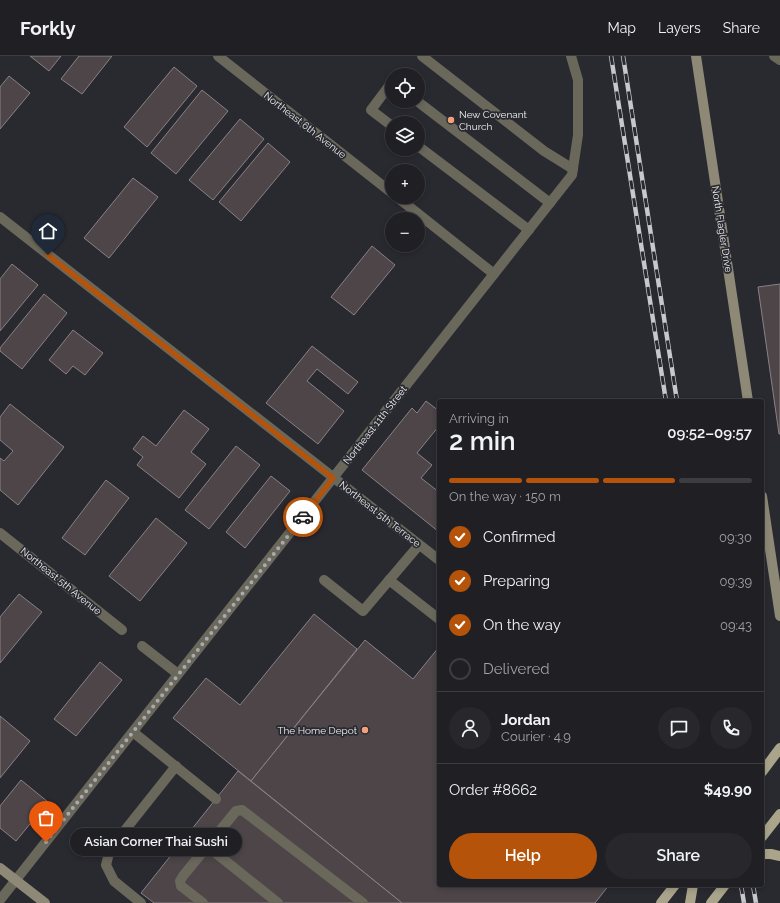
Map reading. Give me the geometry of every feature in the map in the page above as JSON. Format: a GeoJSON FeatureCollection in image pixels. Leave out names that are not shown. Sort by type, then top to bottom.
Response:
{"type":"FeatureCollection","features":[{"type":"Feature","properties":{"kind":"main road"},"geometry":{"type":"LineString","coordinates":[[764,769],[780,748]]}},
{"type":"Feature","properties":{"kind":"main road"},"geometry":{"type":"LineString","coordinates":[[764,834],[780,814]]}},
{"type":"Feature","properties":{"kind":"main road"},"geometry":{"type":"LineString","coordinates":[[764,854],[780,856]]}},
{"type":"Feature","properties":{"kind":"main road"},"geometry":{"type":"LineString","coordinates":[[661,903],[673,887]]}},
{"type":"Feature","properties":{"kind":"main road"},"geometry":{"type":"LineString","coordinates":[[690,903],[693,887]]}},
{"type":"Feature","properties":{"kind":"main road"},"geometry":{"type":"LineString","coordinates":[[711,903],[723,887]]}},
{"type":"Feature","properties":{"kind":"street","name":"Northeast 6th Avenue"},"geometry":{"type":"LineString","coordinates":[[218,56],[385,187]]}},
{"type":"Feature","properties":{"kind":"street"},"geometry":{"type":"LineString","coordinates":[[422,56],[572,172],[578,135],[578,80],[572,56]]}},
{"type":"Feature","properties":{"kind":"street","name":"North Flagler Drive"},"geometry":{"type":"LineString","coordinates":[[696,56],[748,399]]}},
{"type":"Feature","properties":{"kind":"street"},"geometry":{"type":"LineString","coordinates":[[774,56],[780,60]]}},
{"type":"Feature","properties":{"kind":"street"},"geometry":{"type":"LineString","coordinates":[[385,91],[371,110],[385,121]]}},
{"type":"Feature","properties":{"kind":"street"},"geometry":{"type":"LineString","coordinates":[[425,107],[550,203]]}},
{"type":"Feature","properties":{"kind":"street"},"geometry":{"type":"LineString","coordinates":[[425,151],[529,230]]}},
{"type":"Feature","properties":{"kind":"street","name":"Northeast 11th Street"},"geometry":{"type":"LineString","coordinates":[[0,900],[529,230],[572,172]]}},
{"type":"Feature","properties":{"kind":"street"},"geometry":{"type":"LineString","coordinates":[[406,204],[494,274]]}},
{"type":"Feature","properties":{"kind":"street","name":"Northeast 5th Terrace"},"geometry":{"type":"LineString","coordinates":[[0,218],[437,558]]}},
{"type":"Feature","properties":{"kind":"street"},"geometry":{"type":"LineString","coordinates":[[764,509],[780,616]]}},
{"type":"Feature","properties":{"kind":"street","name":"Northeast 5th Avenue"},"geometry":{"type":"LineString","coordinates":[[0,532],[122,630]]}},
{"type":"Feature","properties":{"kind":"street"},"geometry":{"type":"LineString","coordinates":[[324,580],[363,611],[419,545]]}},
{"type":"Feature","properties":{"kind":"street"},"geometry":{"type":"LineString","coordinates":[[390,580],[437,617]]}},
{"type":"Feature","properties":{"kind":"street"},"geometry":{"type":"LineString","coordinates":[[142,646],[178,674]]}},
{"type":"Feature","properties":{"kind":"street"},"geometry":{"type":"LineString","coordinates":[[133,732],[216,799]]}},
{"type":"Feature","properties":{"kind":"street"},"geometry":{"type":"LineString","coordinates":[[141,903],[114,882],[106,865],[110,849],[176,766]]}},
{"type":"Feature","properties":{"kind":"street"},"geometry":{"type":"LineString","coordinates":[[203,903],[182,886],[180,881],[236,811],[242,810],[356,901]]}},
{"type":"Feature","properties":{"kind":"street"},"geometry":{"type":"LineString","coordinates":[[207,846],[278,903]]}},
{"type":"Feature","properties":{"kind":"street"},"geometry":{"type":"LineString","coordinates":[[0,868],[45,903]]}},
{"type":"Feature","properties":{"kind":"building"},"geometry":{"type":"Polygon","coordinates":[[[30,56],[61,56],[49,71],[30,56]]]}},
{"type":"Feature","properties":{"kind":"building"},"geometry":{"type":"Polygon","coordinates":[[[79,56],[112,56],[82,94],[61,79],[79,56]]]}},
{"type":"Feature","properties":{"kind":"building"},"geometry":{"type":"Polygon","coordinates":[[[174,67],[197,86],[147,147],[124,127],[174,67]]]}},
{"type":"Feature","properties":{"kind":"building"},"geometry":{"type":"Polygon","coordinates":[[[9,76],[30,93],[0,129],[0,87],[9,76]]]}},
{"type":"Feature","properties":{"kind":"building"},"geometry":{"type":"Polygon","coordinates":[[[202,90],[228,111],[176,174],[151,153],[202,90]]]}},
{"type":"Feature","properties":{"kind":"building"},"geometry":{"type":"Polygon","coordinates":[[[240,119],[264,139],[213,200],[189,180],[240,119]]]}},
{"type":"Feature","properties":{"kind":"building"},"geometry":{"type":"Polygon","coordinates":[[[268,143],[290,162],[241,221],[219,202],[268,143]]]}},
{"type":"Feature","properties":{"kind":"building"},"geometry":{"type":"Polygon","coordinates":[[[133,178],[158,197],[109,258],[84,238],[133,178]]]}},
{"type":"Feature","properties":{"kind":"building"},"geometry":{"type":"Polygon","coordinates":[[[372,246],[395,265],[354,315],[331,297],[372,246]]]}},
{"type":"Feature","properties":{"kind":"building"},"geometry":{"type":"Polygon","coordinates":[[[12,264],[38,285],[0,331],[0,279],[12,264]]]}},
{"type":"Feature","properties":{"kind":"building"},"geometry":{"type":"Polygon","coordinates":[[[780,284],[780,434],[779,434],[758,287],[780,284]]]}},
{"type":"Feature","properties":{"kind":"building"},"geometry":{"type":"Polygon","coordinates":[[[44,294],[67,313],[22,369],[0,351],[0,348],[44,294]]]}},
{"type":"Feature","properties":{"kind":"building"},"geometry":{"type":"Polygon","coordinates":[[[73,330],[103,353],[85,375],[73,366],[66,374],[49,360],[73,330]]]}},
{"type":"Feature","properties":{"kind":"building"},"geometry":{"type":"Polygon","coordinates":[[[312,346],[358,382],[348,394],[317,369],[307,381],[344,411],[318,444],[266,403],[312,346]]]}},
{"type":"Feature","properties":{"kind":"building"},"geometry":{"type":"Polygon","coordinates":[[[426,401],[437,409],[437,428],[417,453],[432,465],[421,478],[437,490],[437,530],[362,470],[412,408],[417,413],[426,401]]]}},
{"type":"Feature","properties":{"kind":"building"},"geometry":{"type":"Polygon","coordinates":[[[10,404],[64,447],[18,505],[0,490],[0,458],[4,461],[13,451],[0,440],[0,417],[10,404]]]}},
{"type":"Feature","properties":{"kind":"building"},"geometry":{"type":"Polygon","coordinates":[[[184,410],[209,429],[191,452],[206,464],[179,498],[137,465],[143,457],[133,449],[143,436],[156,446],[184,410]]]}},
{"type":"Feature","properties":{"kind":"building"},"geometry":{"type":"Polygon","coordinates":[[[236,446],[260,465],[209,529],[185,510],[236,446]]]}},
{"type":"Feature","properties":{"kind":"building"},"geometry":{"type":"Polygon","coordinates":[[[271,476],[290,491],[245,548],[226,532],[271,476]]]}},
{"type":"Feature","properties":{"kind":"building"},"geometry":{"type":"Polygon","coordinates":[[[106,480],[129,498],[85,555],[62,538],[106,480]]]}},
{"type":"Feature","properties":{"kind":"building"},"geometry":{"type":"Polygon","coordinates":[[[156,518],[187,543],[140,601],[109,576],[156,518]]]}},
{"type":"Feature","properties":{"kind":"building"},"geometry":{"type":"Polygon","coordinates":[[[19,594],[42,612],[0,663],[0,617],[19,594]]]}},
{"type":"Feature","properties":{"kind":"building"},"geometry":{"type":"Polygon","coordinates":[[[314,614],[357,649],[251,781],[173,718],[206,678],[240,705],[314,614]]]}},
{"type":"Feature","properties":{"kind":"building","name":"The Home Depot"},"geometry":{"type":"Polygon","coordinates":[[[365,640],[413,679],[437,649],[437,887],[607,887],[595,903],[402,903],[251,781],[365,640]]]}},
{"type":"Feature","properties":{"kind":"building"},"geometry":{"type":"Polygon","coordinates":[[[100,662],[122,680],[76,736],[54,719],[100,662]]]}},
{"type":"Feature","properties":{"kind":"building"},"geometry":{"type":"Polygon","coordinates":[[[0,716],[30,741],[0,778],[0,716]]]}},
{"type":"Feature","properties":{"kind":"building"},"geometry":{"type":"Polygon","coordinates":[[[238,771],[402,903],[154,903],[141,893],[238,771]]]}},
{"type":"Feature","properties":{"kind":"building"},"geometry":{"type":"Polygon","coordinates":[[[21,780],[48,802],[16,841],[0,828],[0,806],[21,780]]]}},
{"type":"Feature","properties":{"kind":"railway"},"geometry":{"type":"LineString","coordinates":[[611,56],[666,399]]}},
{"type":"Feature","properties":{"kind":"railway"},"geometry":{"type":"LineString","coordinates":[[623,56],[677,399]]}},
{"type":"Feature","properties":{"kind":"railway"},"geometry":{"type":"LineString","coordinates":[[741,887],[744,903]]}},
{"type":"Feature","properties":{"kind":"railway"},"geometry":{"type":"LineString","coordinates":[[753,887],[756,903]]}},
{"type":"Feature","properties":{"kind":"way so far"},"geometry":{"type":"LineString","coordinates":[[46,842],[303,517]]}},
{"type":"Feature","properties":{"kind":"place","name":"New Covenant Church"},"geometry":{"type":"Point","coordinates":[451,120]}},
{"type":"Feature","properties":{"kind":"place","name":"The Home Depot"},"geometry":{"type":"Point","coordinates":[365,730]}},
{"type":"Feature","properties":{"kind":"place","name":"Asian Corner Thai Sushi"},"geometry":{"type":"Point","coordinates":[46,842]}},
{"type":"Feature","properties":{"kind":"route"},"geometry":{"type":"LineString","coordinates":[[48,255],[333,478],[303,517]]}}]}
